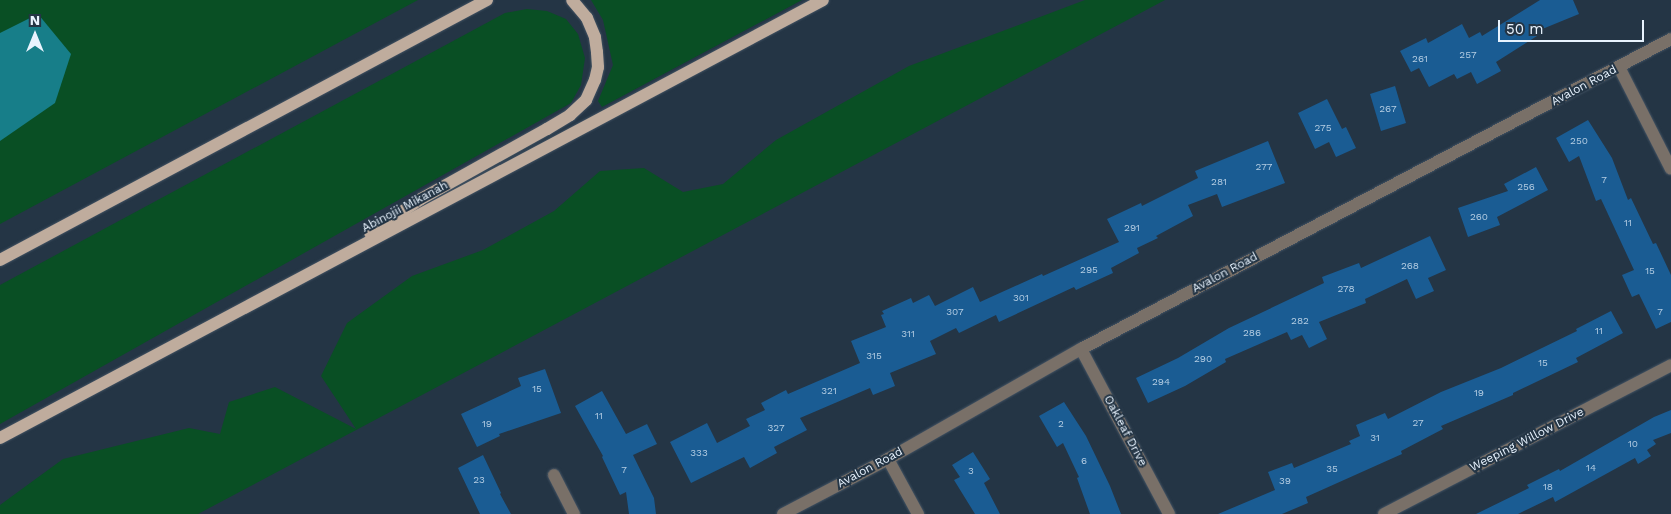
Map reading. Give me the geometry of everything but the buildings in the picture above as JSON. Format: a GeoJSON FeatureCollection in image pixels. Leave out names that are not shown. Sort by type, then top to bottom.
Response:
{"type":"FeatureCollection","features":[{"type":"Feature","properties":{"kind":"main road"},"geometry":{"type":"LineString","coordinates":[[0,260],[487,0]]}},
{"type":"Feature","properties":{"kind":"main road"},"geometry":{"type":"LineString","coordinates":[[314,270],[421,199],[570,115],[586,100],[595,80],[598,67],[595,37],[588,18],[572,0]]}},
{"type":"Feature","properties":{"kind":"main road","name":"Abinojii Mikanah"},"geometry":{"type":"LineString","coordinates":[[0,438],[823,0]]}},
{"type":"Feature","properties":{"kind":"street","name":"Avalon Road"},"geometry":{"type":"LineString","coordinates":[[783,514],[888,459],[1081,349],[1671,39]]}},
{"type":"Feature","properties":{"kind":"street"},"geometry":{"type":"LineString","coordinates":[[1619,67],[1671,168]]}},
{"type":"Feature","properties":{"kind":"street","name":"Oakleaf Drive"},"geometry":{"type":"LineString","coordinates":[[1081,349],[1170,514]]}},
{"type":"Feature","properties":{"kind":"street","name":"Weeping Willow Drive"},"geometry":{"type":"LineString","coordinates":[[1384,514],[1671,365]]}},
{"type":"Feature","properties":{"kind":"street"},"geometry":{"type":"LineString","coordinates":[[888,459],[918,514]]}},
{"type":"Feature","properties":{"kind":"street"},"geometry":{"type":"LineString","coordinates":[[554,475],[574,514]]}},
{"type":"Feature","properties":{"kind":"shaded area"},"geometry":{"type":"Polygon","coordinates":[[[0,0],[418,0],[0,224],[0,0]]]}},
{"type":"Feature","properties":{"kind":"shaded area"},"geometry":{"type":"Polygon","coordinates":[[[591,0],[802,0],[602,107],[598,101],[613,65],[603,20],[591,0]]]}},
{"type":"Feature","properties":{"kind":"shaded area"},"geometry":{"type":"Polygon","coordinates":[[[1085,0],[1165,0],[198,514],[0,514],[0,505],[63,459],[189,428],[220,434],[229,402],[275,387],[356,429],[321,376],[347,323],[412,276],[483,250],[554,211],[600,171],[644,168],[683,192],[723,184],[776,140],[909,66],[1085,0]]]}},
{"type":"Feature","properties":{"kind":"shaded area"},"geometry":{"type":"Polygon","coordinates":[[[527,9],[547,11],[566,19],[578,34],[585,58],[581,85],[571,103],[0,424],[0,285],[505,13],[527,9]]]}},
{"type":"Feature","properties":{"kind":"shaded area"},"geometry":{"type":"Polygon","coordinates":[[[38,14],[71,54],[55,103],[0,141],[0,33],[38,14]]]}}]}
